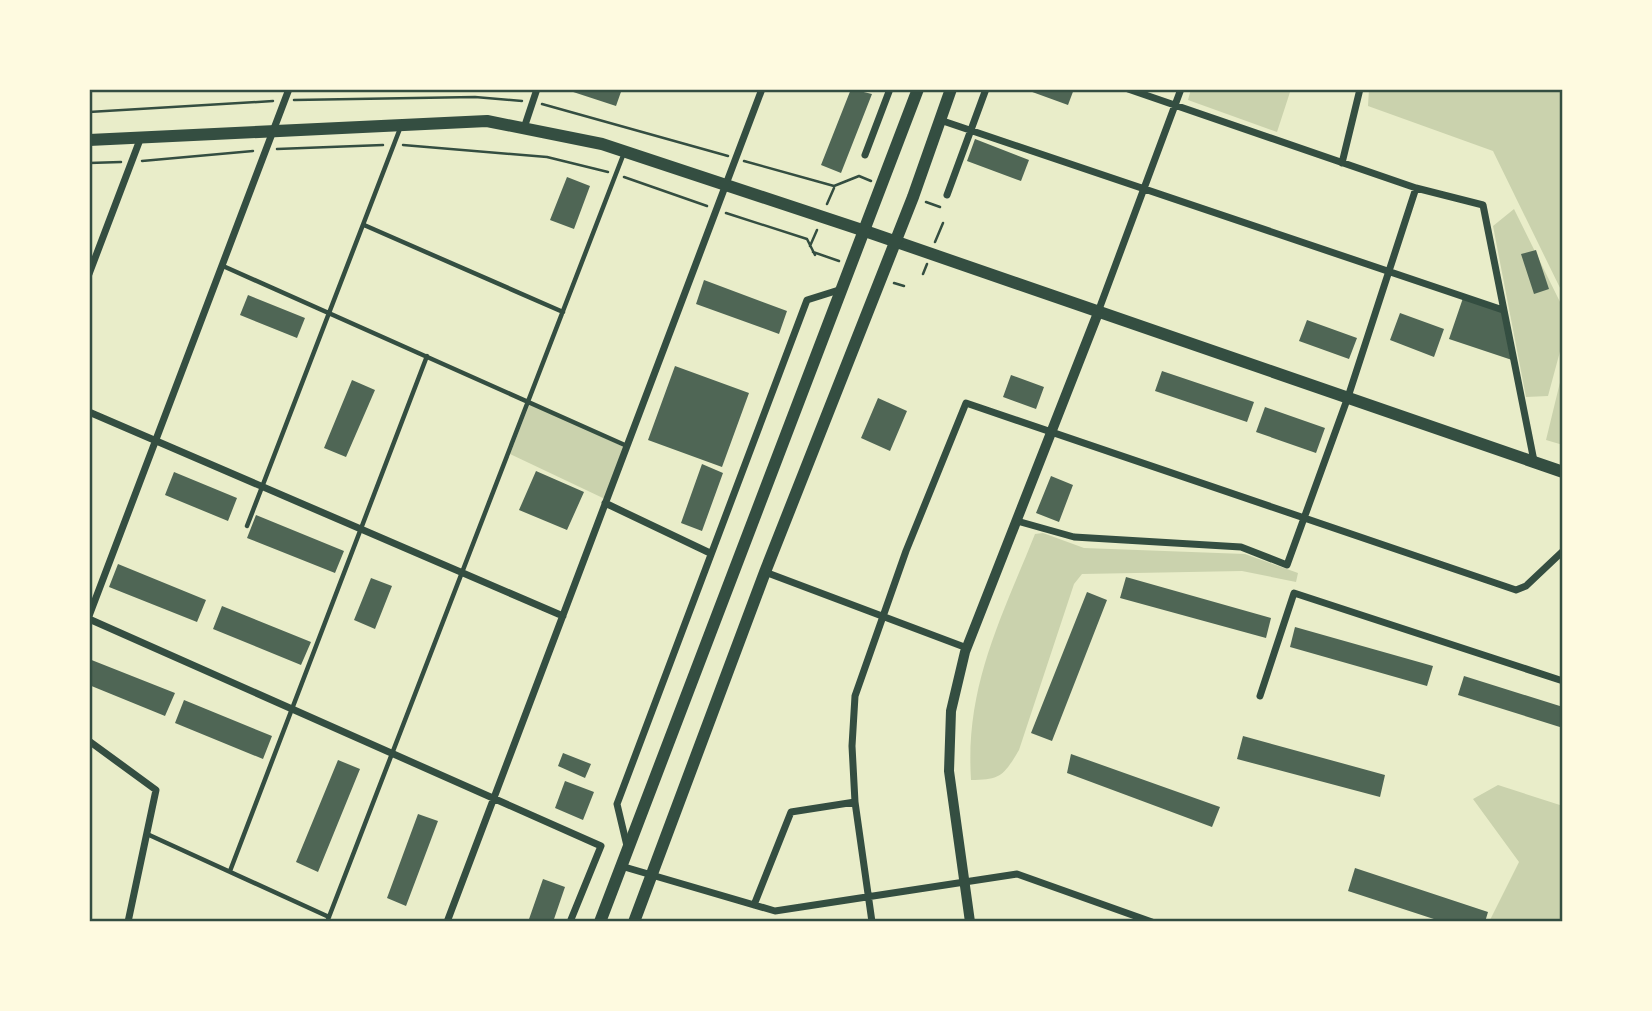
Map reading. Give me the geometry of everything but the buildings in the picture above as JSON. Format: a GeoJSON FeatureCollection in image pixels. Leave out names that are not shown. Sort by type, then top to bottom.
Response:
{"type":"FeatureCollection","features":[{"type":"Feature","properties":{"kind":"main road"},"geometry":{"type":"LineString","coordinates":[[600,922],[918,89]]}},
{"type":"Feature","properties":{"kind":"main road"},"geometry":{"type":"LineString","coordinates":[[634,922],[765,572],[953,89]]}},
{"type":"Feature","properties":{"kind":"main road"},"geometry":{"type":"LineString","coordinates":[[89,140],[487,121],[524,128],[625,152],[865,231],[1563,472]]}},
{"type":"Feature","properties":{"kind":"street"},"geometry":{"type":"LineString","coordinates":[[289,89],[89,618],[601,846],[570,922]]}},
{"type":"Feature","properties":{"kind":"street"},"geometry":{"type":"LineString","coordinates":[[524,128],[537,89]]}},
{"type":"Feature","properties":{"kind":"street"},"geometry":{"type":"LineString","coordinates":[[447,922],[762,89]]}},
{"type":"Feature","properties":{"kind":"street"},"geometry":{"type":"LineString","coordinates":[[865,155],[890,89]]}},
{"type":"Feature","properties":{"kind":"street"},"geometry":{"type":"LineString","coordinates":[[947,195],[986,89]]}},
{"type":"Feature","properties":{"kind":"street"},"geometry":{"type":"LineString","coordinates":[[1128,89],[1416,188],[1483,205],[1534,461]]}},
{"type":"Feature","properties":{"kind":"street"},"geometry":{"type":"LineString","coordinates":[[971,922],[949,771],[951,711],[967,648],[1098,313],[1181,89]]}},
{"type":"Feature","properties":{"kind":"street"},"geometry":{"type":"LineString","coordinates":[[1342,163],[1360,89]]}},
{"type":"Feature","properties":{"kind":"street"},"geometry":{"type":"LineString","coordinates":[[940,120],[1389,274],[1503,310]]}},
{"type":"Feature","properties":{"kind":"street"},"geometry":{"type":"LineString","coordinates":[[89,274],[141,136]]}},
{"type":"Feature","properties":{"kind":"street"},"geometry":{"type":"LineString","coordinates":[[1017,521],[1074,537],[1241,547],[1287,565],[1348,397],[1416,188]]}},
{"type":"Feature","properties":{"kind":"street"},"geometry":{"type":"LineString","coordinates":[[628,849],[617,804],[807,300],[843,289]]}},
{"type":"Feature","properties":{"kind":"street"},"geometry":{"type":"LineString","coordinates":[[872,922],[855,802],[852,746],[855,696],[881,617],[966,403],[1516,590],[1526,586],[1563,551]]}},
{"type":"Feature","properties":{"kind":"street"},"geometry":{"type":"LineString","coordinates":[[89,412],[563,616]]}},
{"type":"Feature","properties":{"kind":"street"},"geometry":{"type":"LineString","coordinates":[[605,503],[710,553]]}},
{"type":"Feature","properties":{"kind":"street"},"geometry":{"type":"LineString","coordinates":[[765,572],[967,648]]}},
{"type":"Feature","properties":{"kind":"street"},"geometry":{"type":"LineString","coordinates":[[1260,696],[1294,593],[1563,681]]}},
{"type":"Feature","properties":{"kind":"street"},"geometry":{"type":"LineString","coordinates":[[89,741],[156,790],[128,922]]}},
{"type":"Feature","properties":{"kind":"street"},"geometry":{"type":"LineString","coordinates":[[754,905],[791,812],[855,802]]}},
{"type":"Feature","properties":{"kind":"street"},"geometry":{"type":"LineString","coordinates":[[621,866],[775,911],[1017,874],[1152,922]]}},
{"type":"Feature","properties":{"kind":"street"},"geometry":{"type":"LineString","coordinates":[[771,922],[775,911]]}},
{"type":"Feature","properties":{"kind":"lane"},"geometry":{"type":"LineString","coordinates":[[247,526],[401,125]]}},
{"type":"Feature","properties":{"kind":"lane"},"geometry":{"type":"LineString","coordinates":[[147,834],[328,919],[625,152]]}},
{"type":"Feature","properties":{"kind":"lane"},"geometry":{"type":"LineString","coordinates":[[364,225],[563,312]]}},
{"type":"Feature","properties":{"kind":"lane"},"geometry":{"type":"LineString","coordinates":[[223,266],[627,446]]}},
{"type":"Feature","properties":{"kind":"lane"},"geometry":{"type":"LineString","coordinates":[[230,871],[427,356]]}},
{"type":"Feature","properties":{"kind":"path"},"geometry":{"type":"LineString","coordinates":[[89,163],[394,144],[547,157],[616,174],[807,239],[815,255]]}},
{"type":"Feature","properties":{"kind":"path"},"geometry":{"type":"LineString","coordinates":[[859,176],[882,186]]}},
{"type":"Feature","properties":{"kind":"path"},"geometry":{"type":"LineString","coordinates":[[913,197],[940,207]]}},
{"type":"Feature","properties":{"kind":"green space"},"geometry":{"type":"Polygon","coordinates":[[[1191,89],[1291,89],[1277,132],[1188,100],[1191,89]]]}},
{"type":"Feature","properties":{"kind":"green space"},"geometry":{"type":"Polygon","coordinates":[[[1369,89],[1563,89],[1563,294],[1493,151],[1368,106],[1369,89]]]}},
{"type":"Feature","properties":{"kind":"green space"},"geometry":{"type":"Polygon","coordinates":[[[1514,209],[1563,308],[1562,344],[1548,396],[1526,397],[1493,226],[1514,209]]]}},
{"type":"Feature","properties":{"kind":"green space"},"geometry":{"type":"Polygon","coordinates":[[[1563,370],[1563,445],[1546,440],[1563,370]]]}},
{"type":"Feature","properties":{"kind":"green space"},"geometry":{"type":"Polygon","coordinates":[[[530,403],[626,448],[605,499],[510,454],[530,403]]]}},
{"type":"Feature","properties":{"kind":"green space"},"geometry":{"type":"Polygon","coordinates":[[[1043,533],[1084,548],[1245,554],[1298,573],[1296,582],[1242,571],[1082,574],[1074,584],[1019,750],[1001,774],[989,779],[971,780],[974,714],[988,654],[1035,534],[1043,533]]]}},
{"type":"Feature","properties":{"kind":"green space"},"geometry":{"type":"Polygon","coordinates":[[[1498,785],[1563,806],[1563,922],[1489,922],[1519,862],[1473,799],[1498,785]]]}}]}
